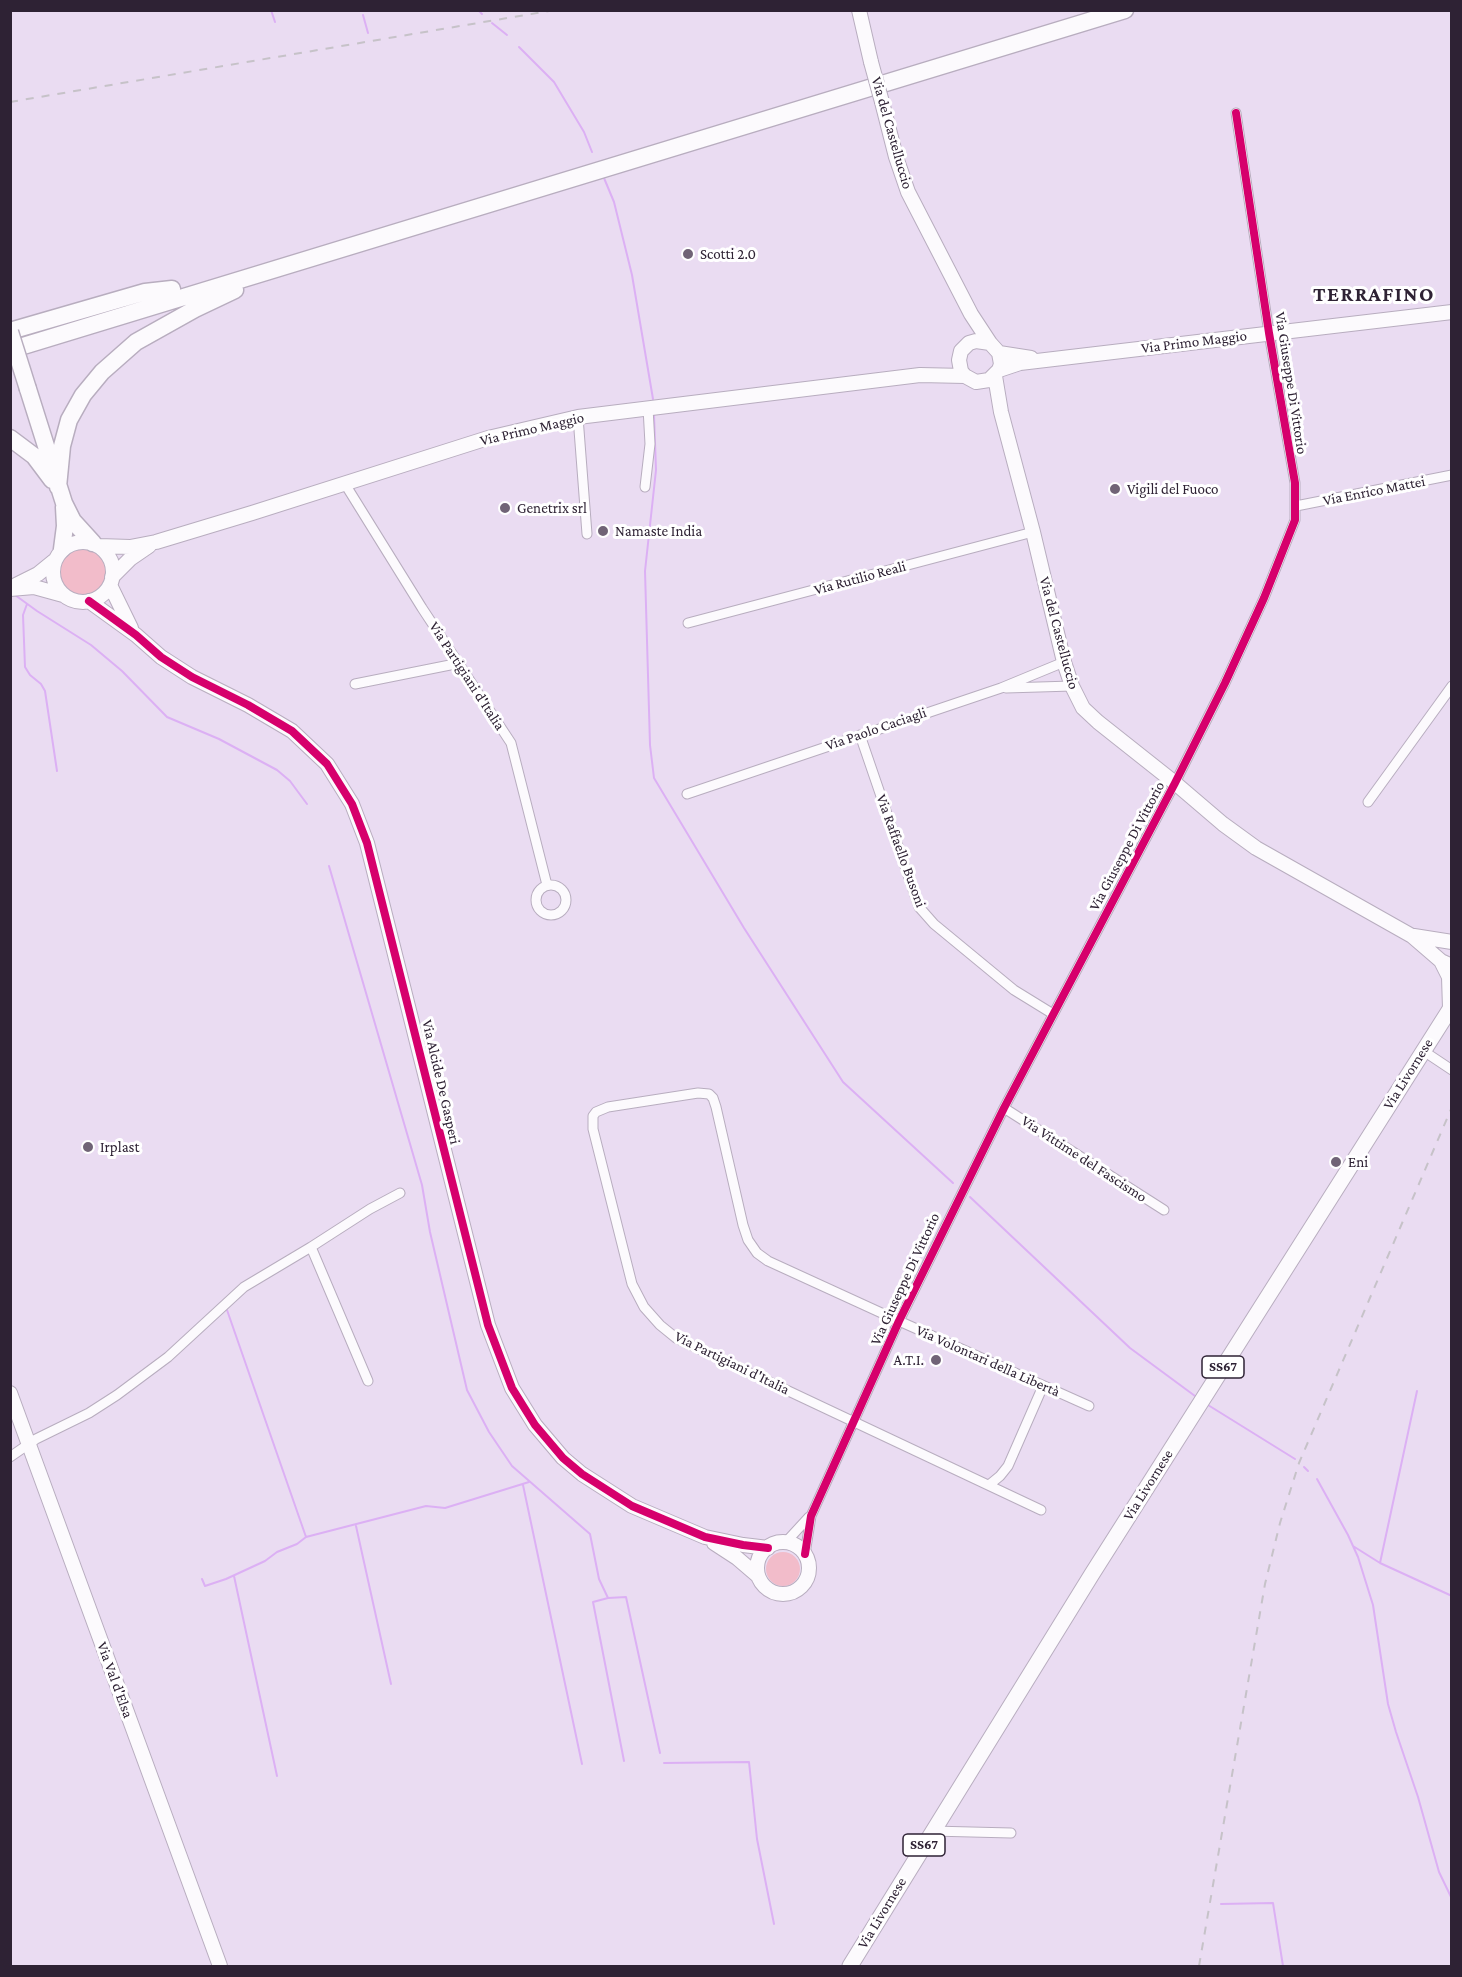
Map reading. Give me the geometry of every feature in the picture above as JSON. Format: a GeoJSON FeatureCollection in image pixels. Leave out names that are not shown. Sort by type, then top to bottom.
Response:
{"type":"FeatureCollection","features":[{"type":"Feature","properties":{"kind":"highway"},"geometry":{"type":"LineString","coordinates":[[10,338],[1090,10]]}},
{"type":"Feature","properties":{"kind":"highway"},"geometry":{"type":"LineString","coordinates":[[10,350],[1125,10]]}},
{"type":"Feature","properties":{"kind":"highway"},"geometry":{"type":"LineString","coordinates":[[58,555],[65,526],[61,495],[62,446],[69,420],[83,395],[102,372],[136,342],[195,309],[286,265]]}},
{"type":"Feature","properties":{"kind":"highway"},"geometry":{"type":"LineString","coordinates":[[96,545],[73,521],[61,495],[10,332],[145,292],[172,290]]}},
{"type":"Feature","properties":{"kind":"highway"},"geometry":{"type":"LineString","coordinates":[[10,438],[34,456],[61,495]]}},
{"type":"Feature","properties":{"kind":"main road","name":"Via Livornese"},"geometry":{"type":"LineString","coordinates":[[851,1966],[933,1831],[1451,1007]]}},
{"type":"Feature","properties":{"kind":"street","name":"Via del Castelluccio"},"geometry":{"type":"LineString","coordinates":[[859,10],[896,157],[908,192],[971,314],[994,348]]}},
{"type":"Feature","properties":{"kind":"street","name":"Via Giuseppe Di Vittorio"},"geometry":{"type":"LineString","coordinates":[[805,1554],[811,1516],[899,1321],[1004,1108],[1225,683],[1293,528],[1296,506],[1295,483],[1269,333],[1236,113]]}},
{"type":"Feature","properties":{"kind":"street","name":"Via Primo Maggio"},"geometry":{"type":"LineString","coordinates":[[96,545],[130,547],[156,542],[488,438],[578,417],[920,375],[989,381],[997,373],[1020,363],[1452,312]]}},
{"type":"Feature","properties":{"kind":"street"},"geometry":{"type":"LineString","coordinates":[[971,314],[961,354],[961,371],[1000,412]]}},
{"type":"Feature","properties":{"kind":"street","name":"Via Primo Maggio"},"geometry":{"type":"LineString","coordinates":[[920,375],[961,354],[976,341],[994,348],[1045,360]]}},
{"type":"Feature","properties":{"kind":"street"},"geometry":{"type":"LineString","coordinates":[[994,348],[1001,364],[997,373]]}},
{"type":"Feature","properties":{"kind":"street","name":"Via del Castelluccio"},"geometry":{"type":"LineString","coordinates":[[997,373],[1000,412],[1033,532],[1064,662],[1079,702],[1088,713],[1223,824],[1256,848],[1412,936],[1446,963],[1451,1007]]}},
{"type":"Feature","properties":{"kind":"street"},"geometry":{"type":"LineString","coordinates":[[645,487],[650,444],[648,408]]}},
{"type":"Feature","properties":{"kind":"street"},"geometry":{"type":"LineString","coordinates":[[578,417],[587,534]]}},
{"type":"Feature","properties":{"kind":"street","name":"Via Enrico Mattei"},"geometry":{"type":"LineString","coordinates":[[1296,506],[1452,475]]}},
{"type":"Feature","properties":{"kind":"street","name":"Via Partigiani d'Italia"},"geometry":{"type":"LineString","coordinates":[[345,484],[422,608],[511,742],[547,885]]}},
{"type":"Feature","properties":{"kind":"street","name":"Via Rutilio Reali"},"geometry":{"type":"LineString","coordinates":[[687,623],[1033,532]]}},
{"type":"Feature","properties":{"kind":"street"},"geometry":{"type":"LineString","coordinates":[[77,542],[96,545],[110,560],[111,581],[101,596],[89,601],[80,602],[48,589],[10,588],[32,577],[77,542]]}},
{"type":"Feature","properties":{"kind":"street","name":"Via Primo Maggio"},"geometry":{"type":"LineString","coordinates":[[111,581],[130,559],[156,542]]}},
{"type":"Feature","properties":{"kind":"street"},"geometry":{"type":"LineString","coordinates":[[58,555],[54,579],[63,595]]}},
{"type":"Feature","properties":{"kind":"street","name":"Via Alcide De Gasperi"},"geometry":{"type":"LineString","coordinates":[[111,581],[136,635]]}},
{"type":"Feature","properties":{"kind":"street","name":"Via Alcide De Gasperi"},"geometry":{"type":"LineString","coordinates":[[89,601],[136,635],[161,657],[192,677],[248,705],[292,731],[327,764],[358,818],[367,843],[414,1024],[481,1301],[498,1356],[512,1388],[535,1425],[563,1458],[582,1474],[632,1506],[705,1537],[728,1551],[758,1576]]}},
{"type":"Feature","properties":{"kind":"street","name":"Via Paolo Caciagli"},"geometry":{"type":"LineString","coordinates":[[687,794],[1001,688],[1064,662]]}},
{"type":"Feature","properties":{"kind":"street"},"geometry":{"type":"LineString","coordinates":[[355,684],[460,663]]}},
{"type":"Feature","properties":{"kind":"street"},"geometry":{"type":"LineString","coordinates":[[1001,688],[1072,686]]}},
{"type":"Feature","properties":{"kind":"street"},"geometry":{"type":"LineString","coordinates":[[1368,802],[1452,686]]}},
{"type":"Feature","properties":{"kind":"street","name":"Via Raffaello Busoni"},"geometry":{"type":"LineString","coordinates":[[860,735],[919,907],[934,924],[1014,990],[1053,1014]]}},
{"type":"Feature","properties":{"kind":"street","name":"Via del Castelluccio"},"geometry":{"type":"LineString","coordinates":[[1412,936],[1452,942]]}},
{"type":"Feature","properties":{"kind":"street"},"geometry":{"type":"LineString","coordinates":[[1422,1050],[1452,1070]]}},
{"type":"Feature","properties":{"kind":"street","name":"Via Partigiani d'Italia"},"geometry":{"type":"LineString","coordinates":[[698,1093],[608,1107],[596,1112],[593,1116],[593,1129],[628,1268],[636,1295],[651,1316],[676,1338],[1041,1510]]}},
{"type":"Feature","properties":{"kind":"street","name":"Via Volontari della Libertà"},"geometry":{"type":"LineString","coordinates":[[698,1093],[709,1094],[715,1102],[743,1225],[748,1240],[757,1253],[768,1261],[1089,1406]]}},
{"type":"Feature","properties":{"kind":"street","name":"Via Vittime del Fascismo"},"geometry":{"type":"LineString","coordinates":[[1004,1108],[1164,1210]]}},
{"type":"Feature","properties":{"kind":"street"},"geometry":{"type":"LineString","coordinates":[[10,1457],[30,1443],[89,1413],[117,1395],[168,1357],[244,1287],[400,1193]]}},
{"type":"Feature","properties":{"kind":"street"},"geometry":{"type":"LineString","coordinates":[[311,1247],[368,1381]]}},
{"type":"Feature","properties":{"kind":"street","name":"Via Volontari della Libertà"},"geometry":{"type":"LineString","coordinates":[[989,1485],[1008,1466],[1043,1386]]}},
{"type":"Feature","properties":{"kind":"street","name":"Via Val d'Elsa"},"geometry":{"type":"LineString","coordinates":[[10,1393],[220,1966]]}},
{"type":"Feature","properties":{"kind":"street","name":"Via Giuseppe Di Vittorio"},"geometry":{"type":"LineString","coordinates":[[786,1542],[811,1516]]}},
{"type":"Feature","properties":{"kind":"street","name":"Via Alcide De Gasperi"},"geometry":{"type":"LineString","coordinates":[[705,1537],[768,1548]]}},
{"type":"Feature","properties":{"kind":"street"},"geometry":{"type":"LineString","coordinates":[[786,1542],[797,1546],[805,1554],[810,1569],[804,1584],[791,1594],[776,1594],[768,1590],[758,1576],[757,1564],[768,1548],[777,1543],[786,1542]]}},
{"type":"Feature","properties":{"kind":"street"},"geometry":{"type":"LineString","coordinates":[[933,1831],[1011,1833]]}},
{"type":"Feature","properties":{"kind":"shaded area"},"geometry":{"type":"Polygon","coordinates":[[[78,547],[88,547],[101,554],[108,567],[108,577],[101,590],[88,597],[78,597],[69,593],[62,586],[58,577],[58,567],[62,558],[69,551],[78,547]]]}},
{"type":"Feature","properties":{"kind":"shaded area"},"geometry":{"type":"Polygon","coordinates":[[[783,1552],[795,1557],[800,1569],[795,1581],[783,1586],[771,1581],[766,1569],[771,1557],[783,1552]]]}},
{"type":"Feature","properties":{"kind":"waterway"},"geometry":{"type":"LineString","coordinates":[[271,10],[275,22]]}},
{"type":"Feature","properties":{"kind":"waterway"},"geometry":{"type":"LineString","coordinates":[[478,10],[482,14]]}},
{"type":"Feature","properties":{"kind":"waterway"},"geometry":{"type":"LineString","coordinates":[[363,15],[368,33]]}},
{"type":"Feature","properties":{"kind":"waterway"},"geometry":{"type":"LineString","coordinates":[[492,23],[507,35]]}},
{"type":"Feature","properties":{"kind":"waterway"},"geometry":{"type":"LineString","coordinates":[[519,47],[554,82],[584,132],[592,152]]}},
{"type":"Feature","properties":{"kind":"waterway"},"geometry":{"type":"LineString","coordinates":[[604,178],[614,202],[632,275],[653,399]]}},
{"type":"Feature","properties":{"kind":"waterway"},"geometry":{"type":"LineString","coordinates":[[654,415],[656,470],[645,571],[650,745],[654,778],[744,928],[843,1082],[953,1183]]}},
{"type":"Feature","properties":{"kind":"waterway"},"geometry":{"type":"LineString","coordinates":[[15,595],[91,645],[122,671],[167,717],[219,739],[277,770],[290,781],[307,804]]}},
{"type":"Feature","properties":{"kind":"waterway"},"geometry":{"type":"LineString","coordinates":[[27,604],[23,615],[25,667],[45,691],[57,771]]}},
{"type":"Feature","properties":{"kind":"waterway"},"geometry":{"type":"LineString","coordinates":[[329,866],[422,1185],[430,1232],[467,1390],[489,1432],[512,1466],[590,1534],[599,1579],[608,1598]]}},
{"type":"Feature","properties":{"kind":"waterway"},"geometry":{"type":"LineString","coordinates":[[970,1197],[1130,1348],[1195,1396]]}},
{"type":"Feature","properties":{"kind":"waterway"},"geometry":{"type":"LineString","coordinates":[[227,1310],[306,1537]]}},
{"type":"Feature","properties":{"kind":"waterway"},"geometry":{"type":"LineString","coordinates":[[1380,1563],[1417,1391]]}},
{"type":"Feature","properties":{"kind":"waterway"},"geometry":{"type":"LineString","coordinates":[[1208,1405],[1295,1459]]}},
{"type":"Feature","properties":{"kind":"waterway"},"geometry":{"type":"LineString","coordinates":[[1304,1467],[1308,1471]]}},
{"type":"Feature","properties":{"kind":"waterway"},"geometry":{"type":"LineString","coordinates":[[1317,1479],[1358,1557],[1373,1605],[1388,1704],[1439,1872],[1452,1899]]}},
{"type":"Feature","properties":{"kind":"waterway"},"geometry":{"type":"LineString","coordinates":[[202,1579],[205,1586],[226,1579],[265,1561],[306,1537],[426,1506],[445,1508],[529,1482]]}},
{"type":"Feature","properties":{"kind":"waterway"},"geometry":{"type":"LineString","coordinates":[[523,1485],[582,1764]]}},
{"type":"Feature","properties":{"kind":"waterway"},"geometry":{"type":"LineString","coordinates":[[356,1526],[391,1684]]}},
{"type":"Feature","properties":{"kind":"waterway"},"geometry":{"type":"LineString","coordinates":[[1353,1546],[1380,1563],[1452,1596]]}},
{"type":"Feature","properties":{"kind":"waterway"},"geometry":{"type":"LineString","coordinates":[[234,1576],[277,1776]]}},
{"type":"Feature","properties":{"kind":"waterway"},"geometry":{"type":"LineString","coordinates":[[624,1761],[593,1602],[608,1598],[626,1597],[660,1753]]}},
{"type":"Feature","properties":{"kind":"waterway"},"geometry":{"type":"LineString","coordinates":[[664,1763],[749,1762],[757,1839],[774,1924]]}},
{"type":"Feature","properties":{"kind":"waterway"},"geometry":{"type":"LineString","coordinates":[[1221,1904],[1273,1903],[1283,1966]]}},
{"type":"Feature","properties":{"kind":"railway"},"geometry":{"type":"LineString","coordinates":[[10,102],[555,10]]}},
{"type":"Feature","properties":{"kind":"railway"},"geometry":{"type":"LineString","coordinates":[[1199,1966],[1265,1584],[1280,1523],[1299,1463],[1452,1107]]}},
{"type":"Feature","properties":{"kind":"cycle path"},"geometry":{"type":"LineString","coordinates":[[805,1554],[811,1516],[899,1321],[1004,1108],[1225,683],[1264,598],[1295,520],[1295,483],[1269,333],[1236,113]]}},
{"type":"Feature","properties":{"kind":"cycle path"},"geometry":{"type":"LineString","coordinates":[[89,601],[136,635],[161,657],[192,677],[248,705],[292,731],[327,764],[352,804],[367,843],[488,1325],[512,1388],[535,1425],[563,1458],[582,1474],[632,1506],[705,1537],[768,1548]]}},
{"type":"Feature","properties":{"kind":"place","name":"Scotti 2.0"},"geometry":{"type":"Point","coordinates":[688,254]}},
{"type":"Feature","properties":{"kind":"place","name":"Vigili del Fuoco"},"geometry":{"type":"Point","coordinates":[1115,489]}},
{"type":"Feature","properties":{"kind":"place","name":"Genetrix srl"},"geometry":{"type":"Point","coordinates":[505,508]}},
{"type":"Feature","properties":{"kind":"place","name":"Namaste India"},"geometry":{"type":"Point","coordinates":[603,531]}},
{"type":"Feature","properties":{"kind":"place","name":"Irplast"},"geometry":{"type":"Point","coordinates":[88,1147]}},
{"type":"Feature","properties":{"kind":"place","name":"Eni"},"geometry":{"type":"Point","coordinates":[1336,1162]}},
{"type":"Feature","properties":{"kind":"place","name":"A.T.I."},"geometry":{"type":"Point","coordinates":[936,1360]}},
{"type":"Feature","properties":{"kind":"district","name":"TERRAFINO"},"geometry":{"type":"Point","coordinates":[1374,295]}}]}
